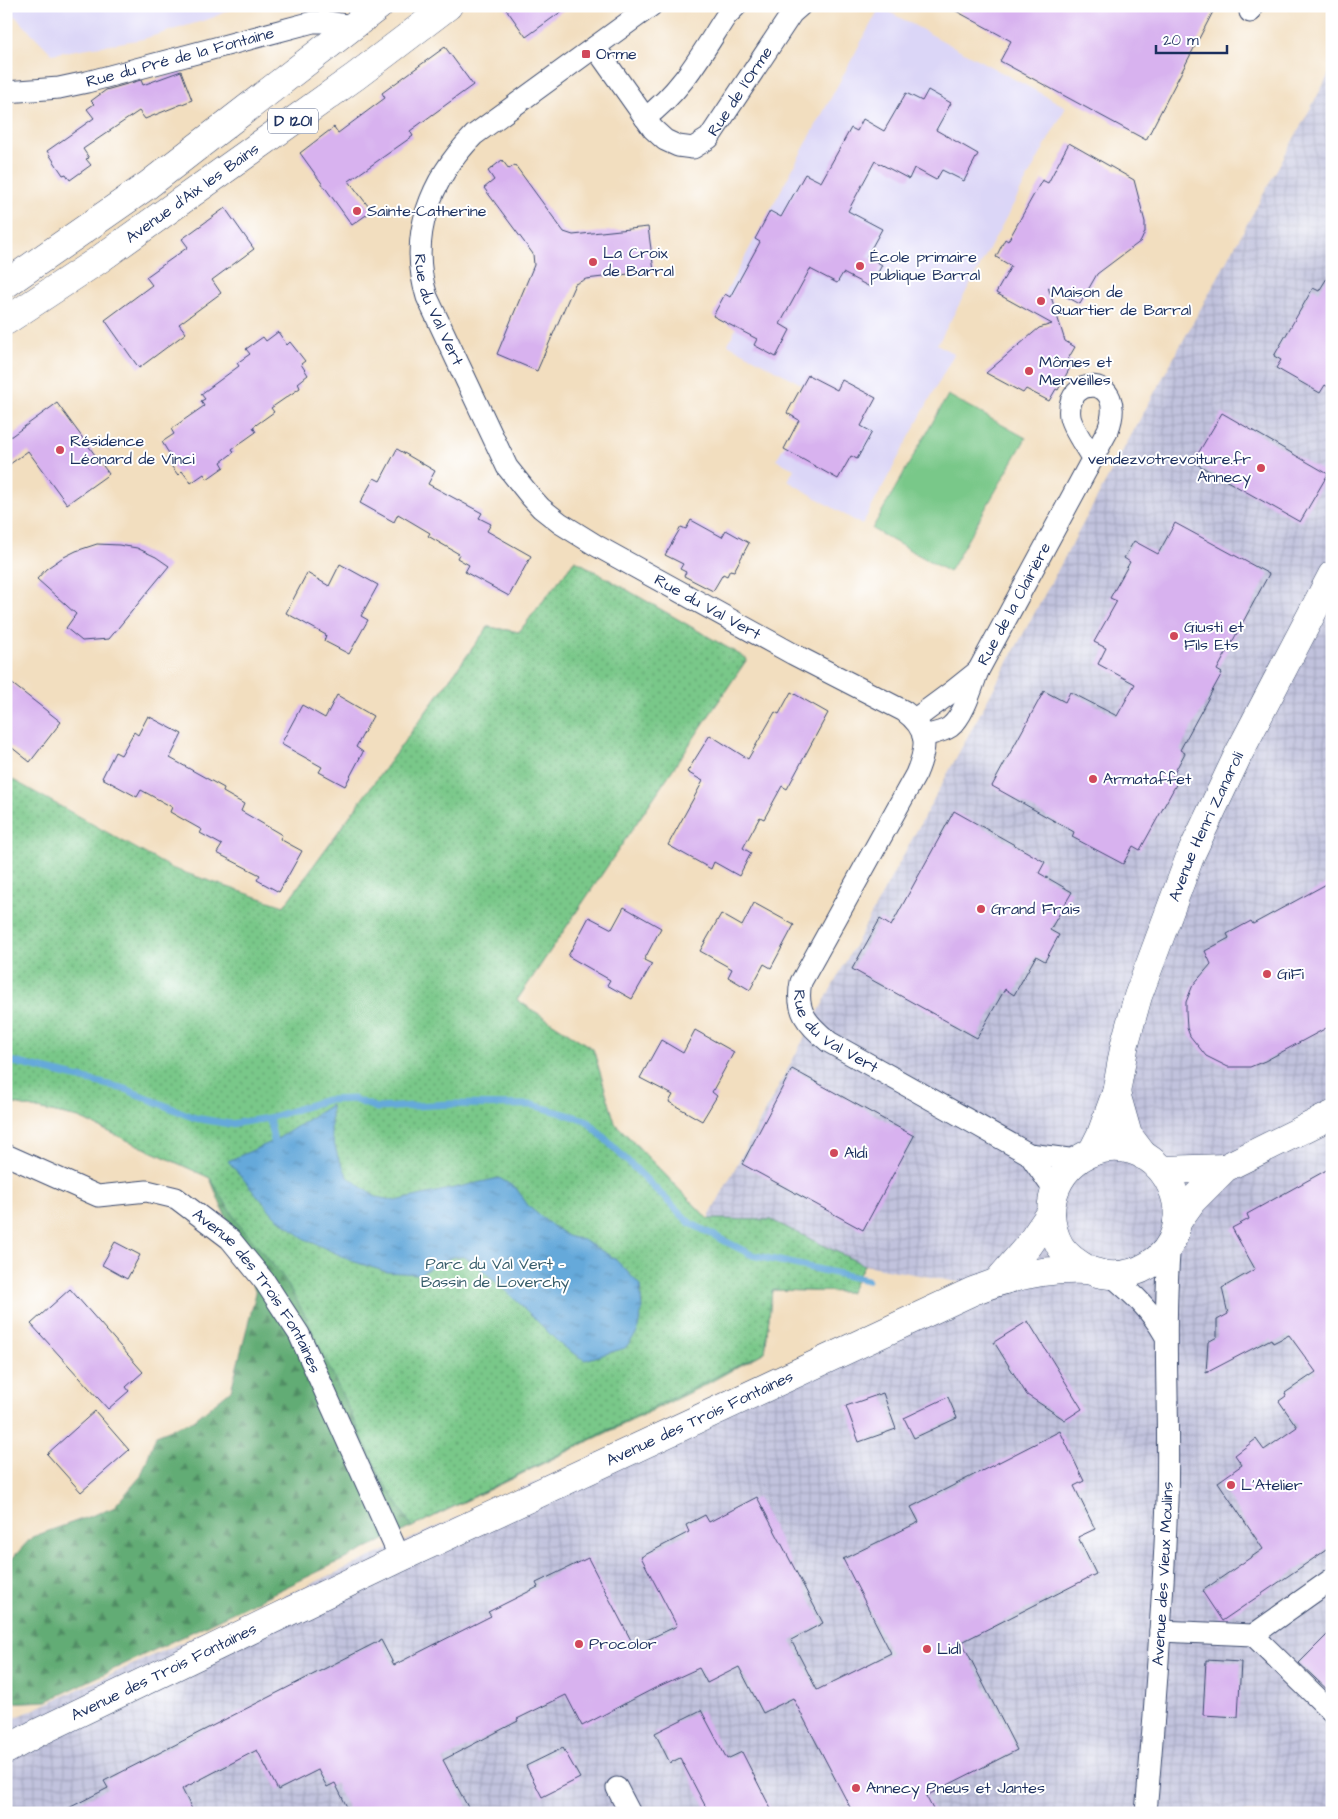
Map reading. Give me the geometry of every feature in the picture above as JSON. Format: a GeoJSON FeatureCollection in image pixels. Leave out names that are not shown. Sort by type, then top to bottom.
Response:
{"type":"FeatureCollection","features":[{"type":"Feature","properties":{"kind":"street","name":"Avenue d'Aix les Bains"},"geometry":{"type":"LineString","coordinates":[[6,284],[148,185],[379,6]]}},
{"type":"Feature","properties":{"kind":"street","name":"Avenue d'Aix les Bains"},"geometry":{"type":"LineString","coordinates":[[6,321],[105,256],[356,76],[448,6]]}},
{"type":"Feature","properties":{"kind":"street","name":"Rue du Val Vert"},"geometry":{"type":"LineString","coordinates":[[651,6],[474,135],[458,151],[434,189],[427,207],[421,235],[421,278],[427,298],[507,467],[541,508],[560,523],[597,546],[793,654],[904,711],[919,727],[925,747],[916,774],[801,982],[798,996],[800,1006],[813,1029],[829,1042],[1028,1154],[1084,1156]]}},
{"type":"Feature","properties":{"kind":"street"},"geometry":{"type":"LineString","coordinates":[[645,118],[679,88],[726,16],[736,6]]}},
{"type":"Feature","properties":{"kind":"street","name":"Rue de l'Orme"},"geometry":{"type":"LineString","coordinates":[[595,47],[653,129],[662,137],[678,146],[693,148],[709,138],[792,14],[800,6]]}},
{"type":"Feature","properties":{"kind":"street","name":"Rue du Pré de la Fontaine"},"geometry":{"type":"LineString","coordinates":[[6,92],[59,88],[86,82],[313,22],[329,22],[353,26]]}},
{"type":"Feature","properties":{"kind":"street","name":"Rue de la Clairière"},"geometry":{"type":"LineString","coordinates":[[919,727],[953,691],[978,671],[1092,458]]}},
{"type":"Feature","properties":{"kind":"street","name":"Avenue Henri Zanaroli"},"geometry":{"type":"LineString","coordinates":[[1084,1156],[1101,1134],[1116,1093],[1125,1043],[1138,996],[1191,854],[1238,755],[1332,574]]}},
{"type":"Feature","properties":{"kind":"street","name":"Avenue Henri Zanaroli"},"geometry":{"type":"LineString","coordinates":[[1116,1093],[1128,1134],[1153,1163]]}},
{"type":"Feature","properties":{"kind":"street"},"geometry":{"type":"LineString","coordinates":[[1100,1273],[1125,1274],[1138,1271],[1151,1264],[1161,1254],[1192,1201],[1225,1168],[1332,1115]]}},
{"type":"Feature","properties":{"kind":"street"},"geometry":{"type":"LineString","coordinates":[[1165,1335],[1136,1296],[1100,1273],[1074,1260],[1061,1247],[1053,1231],[1052,1202],[1063,1174],[1084,1156],[1105,1149],[1118,1148],[1132,1151],[1153,1163],[1170,1182],[1178,1208],[1173,1233]]}},
{"type":"Feature","properties":{"kind":"street","name":"Rue du Val Vert"},"geometry":{"type":"LineString","coordinates":[[1028,1154],[1052,1202]]}},
{"type":"Feature","properties":{"kind":"street","name":"Avenue des Trois Fontaines"},"geometry":{"type":"LineString","coordinates":[[6,1155],[98,1196],[147,1191],[176,1198],[230,1240],[266,1282],[299,1334],[400,1558]]}},
{"type":"Feature","properties":{"kind":"street"},"geometry":{"type":"LineString","coordinates":[[1153,1163],[1225,1168]]}},
{"type":"Feature","properties":{"kind":"street","name":"Avenue des Trois Fontaines"},"geometry":{"type":"LineString","coordinates":[[998,1281],[1029,1245],[1052,1202]]}},
{"type":"Feature","properties":{"kind":"street","name":"Avenue des Vieux Moulins"},"geometry":{"type":"LineString","coordinates":[[1146,1813],[1160,1631],[1167,1499],[1168,1383],[1165,1335],[1173,1233]]}},
{"type":"Feature","properties":{"kind":"street","name":"Avenue des Trois Fontaines"},"geometry":{"type":"LineString","coordinates":[[6,1750],[35,1734],[400,1558],[804,1369],[998,1281],[1041,1272],[1100,1273]]}},
{"type":"Feature","properties":{"kind":"street"},"geometry":{"type":"LineString","coordinates":[[1160,1631],[1253,1635],[1332,1579]]}},
{"type":"Feature","properties":{"kind":"street"},"geometry":{"type":"LineString","coordinates":[[1253,1635],[1332,1712]]}},
{"type":"Feature","properties":{"kind":"street","name":"Avenue des Trois Fontaines"},"geometry":{"type":"LineString","coordinates":[[6,1737],[35,1734]]}},
{"type":"Feature","properties":{"kind":"street"},"geometry":{"type":"LineString","coordinates":[[617,1788],[630,1813]]}},
{"type":"Feature","properties":{"kind":"shaded area"},"geometry":{"type":"Polygon","coordinates":[[[12,6],[237,6],[212,18],[143,39],[52,54],[8,9],[12,6]]]}},
{"type":"Feature","properties":{"kind":"shaded area","name":"École primaire publique Barral"},"geometry":{"type":"Polygon","coordinates":[[[880,7],[1066,107],[937,344],[954,354],[862,525],[788,481],[794,469],[776,460],[799,420],[787,413],[803,385],[728,344],[736,328],[713,316],[880,7]]]}},
{"type":"Feature","properties":{"kind":"shaded area"},"geometry":{"type":"Polygon","coordinates":[[[1332,69],[1332,1813],[6,1813],[6,1722],[751,1385],[968,1284],[864,1265],[771,1220],[708,1219],[1105,483],[1332,69]]]}},
{"type":"Feature","properties":{"kind":"green space"},"geometry":{"type":"Polygon","coordinates":[[[948,395],[1026,438],[949,572],[872,529],[948,395]]]}},
{"type":"Feature","properties":{"kind":"green space","name":"Parc du Val Vert - Bassin de Loverchy"},"geometry":{"type":"Polygon","coordinates":[[[575,560],[747,659],[517,1000],[593,1049],[615,1123],[708,1219],[771,1220],[864,1265],[850,1292],[772,1290],[765,1352],[705,1385],[47,1701],[6,1703],[6,1565],[32,1537],[113,1508],[141,1476],[156,1435],[194,1420],[231,1390],[256,1293],[210,1178],[79,1118],[6,1102],[284,906],[488,627],[519,632],[575,560]]]}},
{"type":"Feature","properties":{"kind":"green space","name":"Parc du Val Vert - Bassin de Loverchy"},"geometry":{"type":"Polygon","coordinates":[[[575,560],[747,659],[517,1000],[593,1049],[615,1123],[708,1219],[771,1220],[864,1265],[850,1292],[772,1290],[765,1352],[412,1527],[380,1476],[305,1315],[284,1278],[238,1223],[210,1178],[79,1118],[6,1102],[6,776],[171,868],[284,906],[488,627],[519,632],[575,560]]]}},
{"type":"Feature","properties":{"kind":"water"},"geometry":{"type":"Polygon","coordinates":[[[331,1105],[331,1133],[338,1157],[348,1177],[376,1197],[396,1201],[499,1178],[516,1188],[529,1207],[550,1224],[567,1236],[583,1240],[614,1258],[640,1285],[642,1309],[637,1333],[625,1348],[585,1360],[562,1346],[519,1303],[478,1266],[465,1257],[454,1256],[419,1274],[387,1272],[355,1262],[305,1239],[274,1215],[228,1161],[274,1141],[331,1105]]]}},
{"type":"Feature","properties":{"kind":"building"},"geometry":{"type":"Polygon","coordinates":[[[504,6],[569,6],[526,37],[504,6]]]}},
{"type":"Feature","properties":{"kind":"building"},"geometry":{"type":"Polygon","coordinates":[[[947,6],[1216,6],[1146,140],[1000,61],[1011,41],[947,6]]]}},
{"type":"Feature","properties":{"kind":"building"},"geometry":{"type":"Polygon","coordinates":[[[445,47],[473,85],[410,131],[413,136],[349,181],[372,211],[352,225],[300,153],[334,127],[338,133],[385,98],[382,93],[445,47]]]}},
{"type":"Feature","properties":{"kind":"building"},"geometry":{"type":"Polygon","coordinates":[[[181,71],[192,100],[145,119],[139,111],[83,149],[89,158],[86,159],[91,165],[70,180],[66,174],[63,175],[47,151],[94,118],[87,109],[94,104],[91,101],[106,90],[141,80],[143,85],[181,71]]]}},
{"type":"Feature","properties":{"kind":"building"},"geometry":{"type":"Polygon","coordinates":[[[928,90],[951,103],[936,130],[978,154],[964,181],[942,170],[936,180],[914,168],[909,179],[875,161],[848,211],[882,229],[867,256],[882,265],[870,287],[843,273],[837,283],[810,269],[780,324],[790,330],[776,357],[754,345],[757,339],[713,316],[725,294],[730,297],[760,242],[755,239],[770,211],[781,217],[805,174],[821,182],[851,128],[857,131],[863,119],[884,131],[906,93],[922,101],[928,90]]]}},
{"type":"Feature","properties":{"kind":"building"},"geometry":{"type":"Polygon","coordinates":[[[1069,143],[1134,180],[1145,222],[1145,232],[1141,241],[1097,274],[1080,304],[1048,287],[1065,341],[1075,347],[1068,359],[1073,362],[1058,390],[1056,389],[1049,401],[1026,389],[1023,393],[986,373],[1039,328],[1052,324],[996,293],[1011,266],[996,257],[1005,239],[1008,241],[1042,180],[1048,183],[1069,143]]]}},
{"type":"Feature","properties":{"kind":"building","name":"La Croix de Barral"},"geometry":{"type":"Polygon","coordinates":[[[502,160],[509,169],[515,165],[564,232],[573,235],[648,227],[654,271],[586,279],[575,284],[537,371],[497,354],[534,265],[533,254],[484,188],[494,180],[488,171],[502,160]]]}},
{"type":"Feature","properties":{"kind":"building"},"geometry":{"type":"Polygon","coordinates":[[[225,208],[254,249],[212,280],[221,293],[179,324],[186,333],[139,368],[105,320],[152,285],[146,277],[188,247],[182,239],[225,208]]]}},
{"type":"Feature","properties":{"kind":"building"},"geometry":{"type":"Polygon","coordinates":[[[1332,270],[1332,389],[1325,385],[1320,393],[1276,368],[1281,360],[1274,356],[1313,288],[1319,291],[1332,270]]]}},
{"type":"Feature","properties":{"kind":"building"},"geometry":{"type":"Polygon","coordinates":[[[278,332],[287,345],[290,342],[305,361],[301,364],[308,375],[298,383],[300,388],[271,408],[274,412],[253,427],[256,432],[232,449],[234,452],[221,462],[224,467],[207,479],[204,474],[191,483],[182,471],[178,475],[166,459],[170,455],[162,442],[174,434],[171,429],[204,406],[201,401],[205,399],[201,394],[239,366],[237,363],[250,354],[246,349],[263,337],[266,341],[278,332]]]}},
{"type":"Feature","properties":{"kind":"building"},"geometry":{"type":"Polygon","coordinates":[[[808,375],[837,390],[842,380],[876,398],[861,426],[872,432],[857,459],[851,456],[838,479],[784,449],[799,420],[787,413],[808,375]]]}},
{"type":"Feature","properties":{"kind":"building","name":"Résidence Léonard de Vinci"},"geometry":{"type":"Polygon","coordinates":[[[57,403],[109,474],[67,504],[28,451],[6,467],[6,440],[57,403]]]}},
{"type":"Feature","properties":{"kind":"building","name":"vendezvotrevoiture.fr Annecy"},"geometry":{"type":"Polygon","coordinates":[[[1222,413],[1328,474],[1300,522],[1193,462],[1222,413]]]}},
{"type":"Feature","properties":{"kind":"building"},"geometry":{"type":"Polygon","coordinates":[[[397,449],[435,471],[428,484],[482,513],[479,518],[491,524],[487,531],[531,556],[509,596],[465,572],[469,565],[457,558],[459,554],[428,536],[430,533],[398,514],[394,522],[360,503],[374,478],[380,481],[397,449]]]}},
{"type":"Feature","properties":{"kind":"building"},"geometry":{"type":"Polygon","coordinates":[[[691,520],[722,537],[726,530],[749,543],[734,571],[730,570],[727,576],[723,574],[713,591],[684,576],[686,572],[680,569],[683,564],[665,555],[681,527],[686,529],[691,520]]]}},
{"type":"Feature","properties":{"kind":"building"},"geometry":{"type":"Polygon","coordinates":[[[1175,523],[1269,574],[1217,670],[1222,673],[1180,750],[1185,753],[1172,777],[1178,781],[1140,850],[1133,846],[1123,864],[1072,837],[1074,832],[992,786],[1044,691],[1065,702],[1070,692],[1117,716],[1135,684],[1098,664],[1106,648],[1094,642],[1117,601],[1110,598],[1130,562],[1124,558],[1134,541],[1158,554],[1175,523]]]}},
{"type":"Feature","properties":{"kind":"building"},"geometry":{"type":"Polygon","coordinates":[[[97,544],[137,548],[169,566],[109,639],[82,641],[66,628],[76,614],[37,579],[46,569],[62,558],[97,544]]]}},
{"type":"Feature","properties":{"kind":"building"},"geometry":{"type":"Polygon","coordinates":[[[340,564],[378,585],[361,616],[368,620],[349,654],[324,641],[326,635],[286,613],[307,573],[329,586],[340,564]]]}},
{"type":"Feature","properties":{"kind":"building"},"geometry":{"type":"Polygon","coordinates":[[[6,679],[61,722],[30,762],[6,743],[6,679]]]}},
{"type":"Feature","properties":{"kind":"building"},"geometry":{"type":"Polygon","coordinates":[[[791,692],[828,713],[787,789],[782,786],[764,819],[760,817],[743,848],[751,853],[739,876],[714,862],[711,869],[668,845],[703,781],[687,772],[710,735],[748,759],[775,712],[779,714],[791,692]]]}},
{"type":"Feature","properties":{"kind":"building"},"geometry":{"type":"Polygon","coordinates":[[[337,695],[373,716],[356,747],[363,752],[345,786],[319,772],[322,767],[281,744],[302,705],[325,718],[337,695]]]}},
{"type":"Feature","properties":{"kind":"building"},"geometry":{"type":"Polygon","coordinates":[[[148,716],[182,734],[170,758],[224,788],[223,792],[244,804],[241,811],[282,835],[280,839],[302,851],[279,892],[257,880],[260,875],[217,853],[222,845],[200,833],[202,830],[170,812],[172,807],[141,790],[137,797],[102,778],[115,752],[121,755],[134,732],[138,735],[148,716]]]}},
{"type":"Feature","properties":{"kind":"building","name":"Grand Frais"},"geometry":{"type":"Polygon","coordinates":[[[954,811],[1045,862],[1039,873],[1072,892],[1050,930],[1059,935],[1045,961],[1036,956],[1014,995],[1005,989],[977,1038],[852,969],[880,919],[891,926],[954,811]]]}},
{"type":"Feature","properties":{"kind":"building","name":"GiFi"},"geometry":{"type":"Polygon","coordinates":[[[1332,881],[1332,1025],[1250,1067],[1228,1067],[1206,1056],[1190,1036],[1187,1028],[1186,1011],[1186,1002],[1193,985],[1211,964],[1205,951],[1229,938],[1227,934],[1251,921],[1253,924],[1332,881]]]}},
{"type":"Feature","properties":{"kind":"building"},"geometry":{"type":"Polygon","coordinates":[[[754,903],[794,925],[771,968],[764,964],[750,990],[728,977],[732,969],[700,951],[721,914],[742,926],[754,903]]]}},
{"type":"Feature","properties":{"kind":"building"},"geometry":{"type":"Polygon","coordinates":[[[624,907],[661,928],[644,960],[652,964],[632,999],[607,985],[610,980],[568,956],[589,917],[612,929],[624,907]]]}},
{"type":"Feature","properties":{"kind":"building"},"geometry":{"type":"Polygon","coordinates":[[[695,1030],[734,1052],[712,1092],[717,1096],[702,1121],[669,1102],[673,1095],[640,1078],[661,1040],[683,1053],[695,1030]]]}},
{"type":"Feature","properties":{"kind":"building","name":"Aldi"},"geometry":{"type":"Polygon","coordinates":[[[792,1069],[914,1136],[863,1230],[742,1164],[792,1069]]]}},
{"type":"Feature","properties":{"kind":"building"},"geometry":{"type":"Polygon","coordinates":[[[1332,1167],[1332,1546],[1222,1621],[1202,1591],[1263,1549],[1218,1482],[1242,1465],[1235,1455],[1256,1439],[1264,1450],[1297,1427],[1279,1401],[1286,1396],[1285,1393],[1316,1372],[1289,1335],[1273,1343],[1271,1339],[1206,1373],[1208,1342],[1217,1337],[1217,1320],[1228,1314],[1222,1288],[1255,1269],[1232,1228],[1249,1219],[1247,1214],[1332,1167]]]}},
{"type":"Feature","properties":{"kind":"building"},"geometry":{"type":"Polygon","coordinates":[[[115,1242],[140,1255],[127,1279],[102,1265],[115,1242]]]}},
{"type":"Feature","properties":{"kind":"building"},"geometry":{"type":"Polygon","coordinates":[[[70,1289],[143,1372],[126,1387],[129,1391],[108,1409],[31,1324],[70,1289]]]}},
{"type":"Feature","properties":{"kind":"building"},"geometry":{"type":"Polygon","coordinates":[[[1028,1321],[1082,1409],[1065,1420],[1027,1395],[994,1342],[1028,1321]]]}},
{"type":"Feature","properties":{"kind":"building"},"geometry":{"type":"Polygon","coordinates":[[[883,1393],[896,1429],[859,1442],[846,1406],[883,1393]]]}},
{"type":"Feature","properties":{"kind":"building"},"geometry":{"type":"Polygon","coordinates":[[[948,1397],[957,1418],[914,1438],[904,1418],[948,1397]]]}},
{"type":"Feature","properties":{"kind":"building"},"geometry":{"type":"Polygon","coordinates":[[[95,1411],[129,1450],[81,1492],[47,1454],[95,1411]]]}},
{"type":"Feature","properties":{"kind":"building"},"geometry":{"type":"Polygon","coordinates":[[[1060,1431],[1084,1481],[1074,1486],[1095,1529],[1078,1537],[1096,1574],[962,1642],[1017,1750],[926,1796],[935,1813],[853,1813],[793,1698],[763,1713],[739,1667],[707,1683],[699,1668],[655,1688],[582,1726],[566,1695],[517,1719],[518,1721],[443,1760],[471,1813],[350,1813],[335,1783],[327,1787],[318,1770],[278,1790],[257,1750],[182,1789],[194,1813],[59,1813],[108,1788],[104,1781],[381,1640],[394,1665],[491,1616],[488,1612],[538,1587],[536,1583],[588,1558],[634,1646],[677,1626],[641,1557],[689,1532],[686,1525],[705,1515],[709,1522],[757,1497],[823,1623],[791,1640],[817,1690],[891,1653],[843,1559],[919,1522],[911,1507],[1060,1431]]]}},
{"type":"Feature","properties":{"kind":"building"},"geometry":{"type":"Polygon","coordinates":[[[1332,1630],[1332,1694],[1299,1663],[1332,1630]]]}},
{"type":"Feature","properties":{"kind":"building"},"geometry":{"type":"Polygon","coordinates":[[[1206,1660],[1241,1662],[1238,1717],[1203,1715],[1206,1660]]]}},
{"type":"Feature","properties":{"kind":"building"},"geometry":{"type":"Polygon","coordinates":[[[701,1710],[727,1759],[742,1752],[773,1813],[709,1813],[680,1758],[670,1763],[655,1733],[701,1710]]]}},
{"type":"Feature","properties":{"kind":"building"},"geometry":{"type":"Polygon","coordinates":[[[563,1748],[580,1778],[542,1797],[526,1766],[563,1748]]]}},
{"type":"Feature","properties":{"kind":"waterway"},"geometry":{"type":"LineString","coordinates":[[6,1060],[125,1089],[195,1118],[230,1124],[269,1118],[326,1100],[353,1099],[377,1108],[451,1104],[533,1105],[586,1120],[690,1223],[752,1255],[867,1280]]}},
{"type":"Feature","properties":{"kind":"waterway"},"geometry":{"type":"LineString","coordinates":[[269,1118],[274,1141],[278,1149]]}},
{"type":"Feature","properties":{"kind":"place","name":"Orme"},"geometry":{"type":"Point","coordinates":[586,54]}},
{"type":"Feature","properties":{"kind":"place","name":"Sainte-Catherine"},"geometry":{"type":"Point","coordinates":[357,211]}},
{"type":"Feature","properties":{"kind":"place","name":"La Croix de Barral"},"geometry":{"type":"Point","coordinates":[593,262]}},
{"type":"Feature","properties":{"kind":"place","name":"École primaire publique Barral"},"geometry":{"type":"Point","coordinates":[860,266]}},
{"type":"Feature","properties":{"kind":"place","name":"Maison de Quartier de Barral"},"geometry":{"type":"Point","coordinates":[1041,301]}},
{"type":"Feature","properties":{"kind":"place","name":"Mômes et Merveilles"},"geometry":{"type":"Point","coordinates":[1029,371]}},
{"type":"Feature","properties":{"kind":"place","name":"Résidence Léonard de Vinci"},"geometry":{"type":"Point","coordinates":[60,450]}},
{"type":"Feature","properties":{"kind":"place","name":"vendezvotrevoiture.fr Annecy"},"geometry":{"type":"Point","coordinates":[1261,468]}},
{"type":"Feature","properties":{"kind":"place","name":"Giusti et Fils Ets"},"geometry":{"type":"Point","coordinates":[1174,636]}},
{"type":"Feature","properties":{"kind":"place","name":"Armataffet"},"geometry":{"type":"Point","coordinates":[1093,779]}},
{"type":"Feature","properties":{"kind":"place","name":"Grand Frais"},"geometry":{"type":"Point","coordinates":[981,909]}},
{"type":"Feature","properties":{"kind":"place","name":"GiFi"},"geometry":{"type":"Point","coordinates":[1267,974]}},
{"type":"Feature","properties":{"kind":"place","name":"Aldi"},"geometry":{"type":"Point","coordinates":[834,1153]}},
{"type":"Feature","properties":{"kind":"place","name":"L'Atelier"},"geometry":{"type":"Point","coordinates":[1231,1485]}},
{"type":"Feature","properties":{"kind":"place","name":"Procolor"},"geometry":{"type":"Point","coordinates":[579,1644]}},
{"type":"Feature","properties":{"kind":"place","name":"Lidl"},"geometry":{"type":"Point","coordinates":[927,1649]}},
{"type":"Feature","properties":{"kind":"place","name":"Annecy Pneus et Jantes"},"geometry":{"type":"Point","coordinates":[856,1788]}}]}
